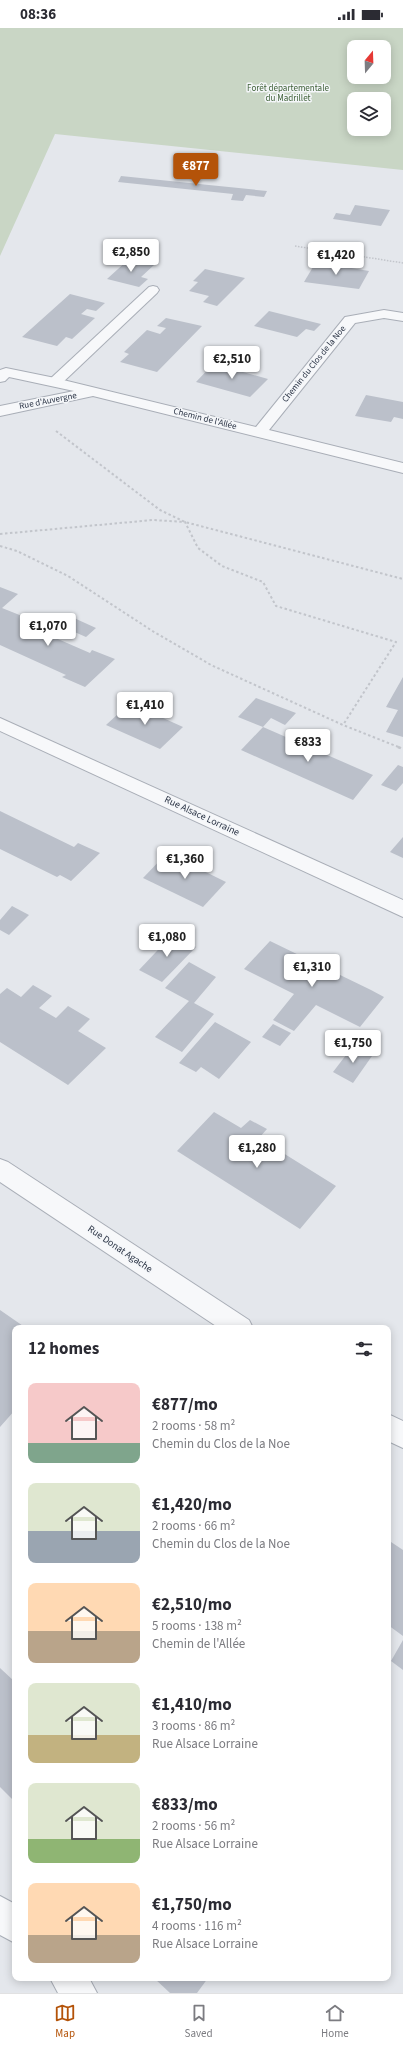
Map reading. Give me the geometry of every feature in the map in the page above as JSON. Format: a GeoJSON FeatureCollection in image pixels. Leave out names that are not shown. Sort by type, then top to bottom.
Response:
{"type":"FeatureCollection","features":[{"type":"Feature","properties":{"kind":"street","name":"Chemin du Clos de la Noe"},"geometry":{"type":"LineString","coordinates":[[260,432],[350,320],[384,314],[403,317]]}},
{"type":"Feature","properties":{"kind":"street","name":"Chemin de l'Allée"},"geometry":{"type":"LineString","coordinates":[[3,375],[55,382],[403,468]]}},
{"type":"Feature","properties":{"kind":"street","name":"Rue d'Auvergne"},"geometry":{"type":"LineString","coordinates":[[0,410],[95,392]]}},
{"type":"Feature","properties":{"kind":"street","name":"Rue Alsace Lorraine"},"geometry":{"type":"LineString","coordinates":[[0,724],[403,909]]}},
{"type":"Feature","properties":{"kind":"street","name":"Rue Donat Agache"},"geometry":{"type":"LineString","coordinates":[[0,1169],[235,1325]]}},
{"type":"Feature","properties":{"kind":"street"},"geometry":{"type":"LineString","coordinates":[[391,1428],[403,1436]]}},
{"type":"Feature","properties":{"kind":"street"},"geometry":{"type":"LineString","coordinates":[[0,1912],[12,1924]]}},
{"type":"Feature","properties":{"kind":"street"},"geometry":{"type":"LineString","coordinates":[[69,1981],[81,1993]]}},
{"type":"Feature","properties":{"kind":"lane"},"geometry":{"type":"LineString","coordinates":[[55,382],[153,290]]}},
{"type":"Feature","properties":{"kind":"path"},"geometry":{"type":"LineString","coordinates":[[295,246],[403,263]]}},
{"type":"Feature","properties":{"kind":"path"},"geometry":{"type":"LineString","coordinates":[[28,405],[48,424],[160,510],[185,522],[403,579]]}},
{"type":"Feature","properties":{"kind":"path"},"geometry":{"type":"LineString","coordinates":[[0,534],[153,520],[185,522]]}},
{"type":"Feature","properties":{"kind":"path"},"geometry":{"type":"LineString","coordinates":[[185,522],[198,548],[222,566],[263,582],[276,606],[396,642],[343,725]]}},
{"type":"Feature","properties":{"kind":"path"},"geometry":{"type":"LineString","coordinates":[[0,546],[17,551],[68,576],[154,632],[211,665],[343,725],[403,750]]}},
{"type":"Feature","properties":{"kind":"green space","name":"Forêt départementale du Madrillet"},"geometry":{"type":"Polygon","coordinates":[[[0,28],[403,28],[403,170],[55,134],[0,256],[0,28]]]}},
{"type":"Feature","properties":{"kind":"building"},"geometry":{"type":"Polygon","coordinates":[[[121,176],[267,191],[264,197],[246,195],[243,201],[231,200],[233,194],[118,182],[121,176]]]}},
{"type":"Feature","properties":{"kind":"building"},"geometry":{"type":"Polygon","coordinates":[[[355,205],[390,210],[381,226],[333,219],[336,213],[350,215],[355,205]]]}},
{"type":"Feature","properties":{"kind":"building"},"geometry":{"type":"Polygon","coordinates":[[[129,259],[154,265],[141,277],[148,279],[139,287],[107,279],[129,259]]]}},
{"type":"Feature","properties":{"kind":"building"},"geometry":{"type":"Polygon","coordinates":[[[316,262],[369,271],[359,289],[304,282],[316,262]]]}},
{"type":"Feature","properties":{"kind":"building"},"geometry":{"type":"Polygon","coordinates":[[[205,269],[245,278],[217,306],[203,302],[209,296],[189,291],[198,282],[193,281],[205,269]]]}},
{"type":"Feature","properties":{"kind":"building"},"geometry":{"type":"Polygon","coordinates":[[[70,294],[105,303],[96,311],[87,309],[81,314],[95,318],[72,339],[66,337],[57,346],[22,337],[70,294]]]}},
{"type":"Feature","properties":{"kind":"building"},"geometry":{"type":"Polygon","coordinates":[[[269,311],[321,324],[314,331],[306,329],[297,337],[254,326],[269,311]]]}},
{"type":"Feature","properties":{"kind":"building"},"geometry":{"type":"Polygon","coordinates":[[[166,318],[202,326],[157,372],[120,362],[129,354],[124,352],[147,330],[160,334],[166,328],[157,326],[166,318]]]}},
{"type":"Feature","properties":{"kind":"building"},"geometry":{"type":"Polygon","coordinates":[[[214,363],[268,379],[250,397],[196,382],[214,363]]]}},
{"type":"Feature","properties":{"kind":"building"},"geometry":{"type":"Polygon","coordinates":[[[366,395],[403,402],[403,419],[394,417],[391,422],[355,416],[366,395]]]}},
{"type":"Feature","properties":{"kind":"building"},"geometry":{"type":"Polygon","coordinates":[[[0,587],[18,594],[2,608],[27,618],[21,623],[90,653],[92,650],[115,659],[85,687],[62,677],[66,675],[0,645],[0,587]]]}},
{"type":"Feature","properties":{"kind":"building"},"geometry":{"type":"Polygon","coordinates":[[[74,618],[96,628],[86,637],[63,627],[74,618]]]}},
{"type":"Feature","properties":{"kind":"building"},"geometry":{"type":"Polygon","coordinates":[[[403,677],[403,737],[386,732],[398,710],[386,707],[403,677]]]}},
{"type":"Feature","properties":{"kind":"building"},"geometry":{"type":"Polygon","coordinates":[[[256,698],[296,713],[285,725],[271,718],[263,727],[238,717],[256,698]]]}},
{"type":"Feature","properties":{"kind":"building"},"geometry":{"type":"Polygon","coordinates":[[[130,703],[183,727],[160,749],[106,725],[130,703]]]}},
{"type":"Feature","properties":{"kind":"building"},"geometry":{"type":"Polygon","coordinates":[[[263,727],[373,775],[353,800],[241,750],[263,727]]]}},
{"type":"Feature","properties":{"kind":"building"},"geometry":{"type":"Polygon","coordinates":[[[398,765],[403,767],[403,783],[396,791],[381,785],[398,765]]]}},
{"type":"Feature","properties":{"kind":"building"},"geometry":{"type":"Polygon","coordinates":[[[0,811],[74,847],[78,843],[100,853],[71,881],[60,875],[57,877],[0,849],[0,811]]]}},
{"type":"Feature","properties":{"kind":"building"},"geometry":{"type":"Polygon","coordinates":[[[403,837],[403,858],[390,852],[403,837]]]}},
{"type":"Feature","properties":{"kind":"building"},"geometry":{"type":"Polygon","coordinates":[[[167,853],[226,882],[203,907],[143,878],[167,853]]]}},
{"type":"Feature","properties":{"kind":"building"},"geometry":{"type":"Polygon","coordinates":[[[12,906],[29,915],[9,935],[0,930],[0,920],[12,906]]]}},
{"type":"Feature","properties":{"kind":"building"},"geometry":{"type":"Polygon","coordinates":[[[172,935],[196,947],[162,982],[139,970],[172,935]]]}},
{"type":"Feature","properties":{"kind":"building"},"geometry":{"type":"Polygon","coordinates":[[[270,941],[384,997],[360,1027],[316,1005],[294,1031],[273,1020],[294,994],[244,969],[270,941]]]}},
{"type":"Feature","properties":{"kind":"building"},"geometry":{"type":"Polygon","coordinates":[[[189,962],[216,977],[194,1003],[214,1014],[182,1052],[155,1037],[189,1001],[165,988],[189,962]]]}},
{"type":"Feature","properties":{"kind":"building"},"geometry":{"type":"Polygon","coordinates":[[[33,985],[52,996],[39,1008],[56,1018],[68,1006],[90,1019],[78,1031],[106,1048],[68,1085],[0,1042],[0,994],[7,988],[21,997],[33,985]]]}},
{"type":"Feature","properties":{"kind":"building"},"geometry":{"type":"Polygon","coordinates":[[[215,1022],[251,1042],[219,1079],[201,1067],[196,1072],[179,1063],[215,1022]]]}},
{"type":"Feature","properties":{"kind":"building"},"geometry":{"type":"Polygon","coordinates":[[[273,1024],[291,1033],[280,1046],[262,1037],[273,1024]]]}},
{"type":"Feature","properties":{"kind":"building"},"geometry":{"type":"Polygon","coordinates":[[[353,1046],[372,1056],[353,1083],[333,1072],[353,1046]]]}},
{"type":"Feature","properties":{"kind":"building"},"geometry":{"type":"Polygon","coordinates":[[[214,1112],[241,1128],[250,1120],[267,1129],[259,1138],[336,1186],[300,1229],[177,1151],[214,1112]]]}},
{"type":"Feature","properties":{"kind":"building"},"geometry":{"type":"Polygon","coordinates":[[[0,1310],[22,1325],[12,1325],[12,1413],[0,1427],[0,1310]]]}},
{"type":"Feature","properties":{"kind":"building"},"geometry":{"type":"Polygon","coordinates":[[[391,1542],[403,1550],[403,1636],[391,1627],[391,1542]]]}},
{"type":"Feature","properties":{"kind":"building"},"geometry":{"type":"Polygon","coordinates":[[[403,1640],[403,1670],[391,1661],[403,1640]]]}},
{"type":"Feature","properties":{"kind":"building"},"geometry":{"type":"Polygon","coordinates":[[[0,1668],[12,1679],[12,1799],[0,1787],[0,1668]]]}},
{"type":"Feature","properties":{"kind":"building"},"geometry":{"type":"Polygon","coordinates":[[[157,1981],[206,1981],[197,1993],[170,1993],[157,1981]]]}}]}
